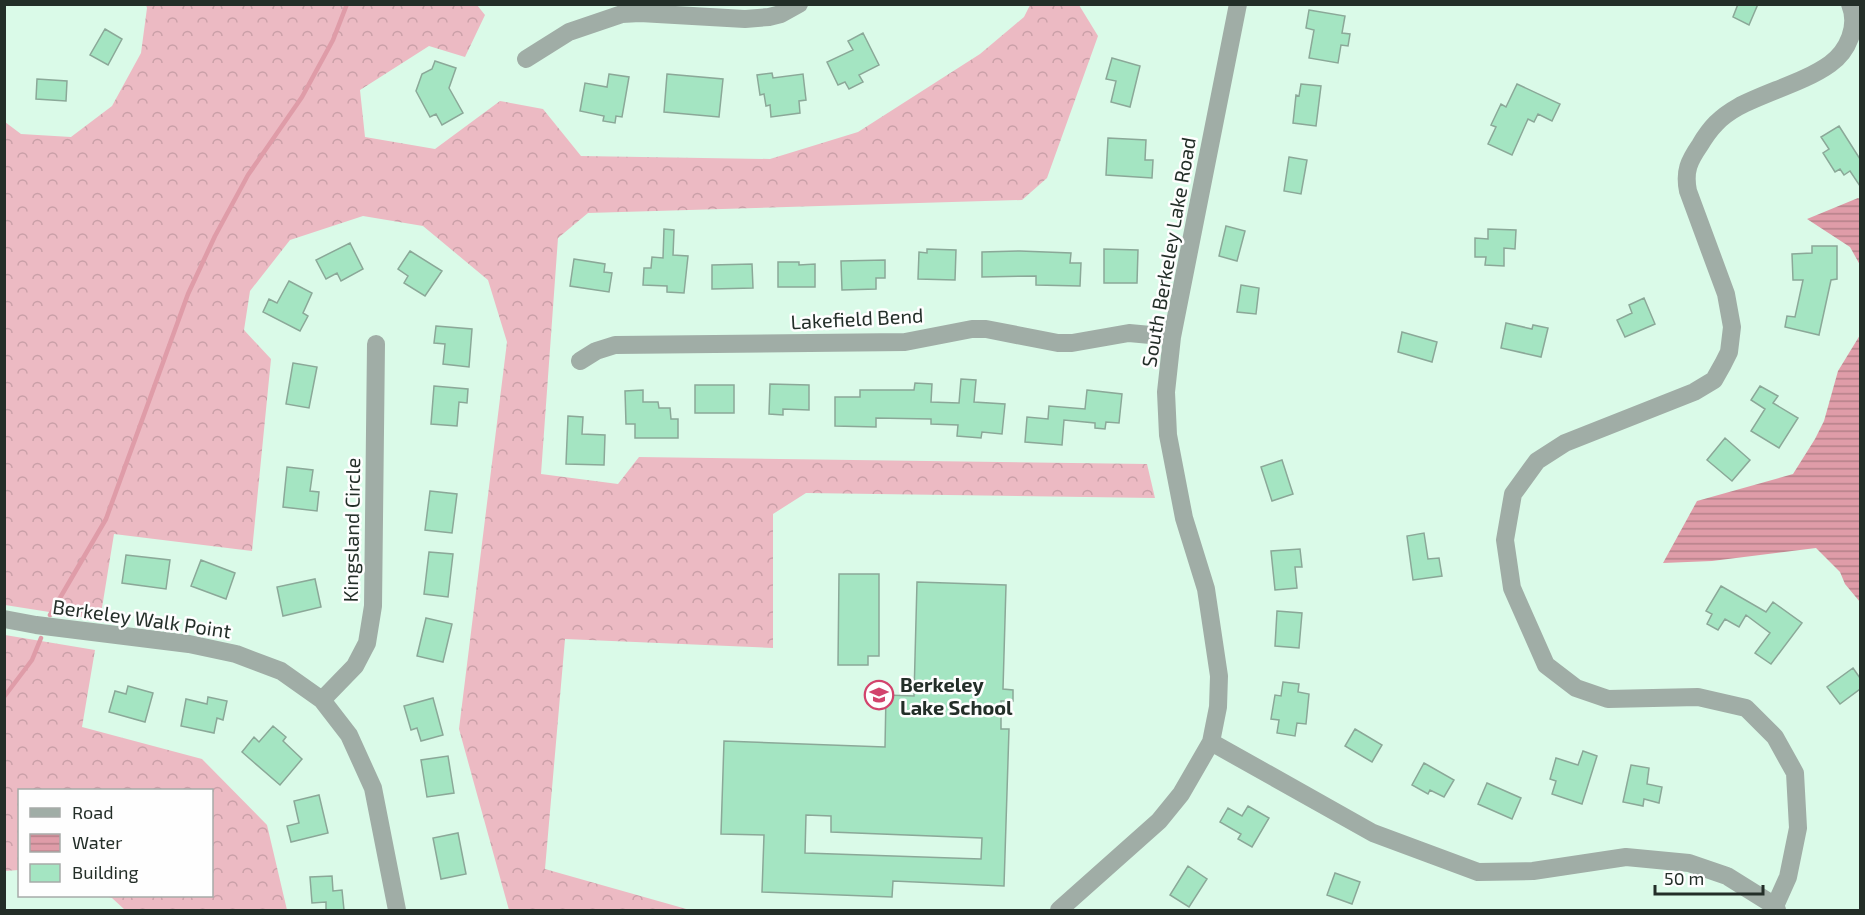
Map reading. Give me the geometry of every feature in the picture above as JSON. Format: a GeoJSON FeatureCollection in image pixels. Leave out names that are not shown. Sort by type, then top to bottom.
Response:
{"type":"FeatureCollection","features":[{"type":"Feature","properties":{"kind":"street"},"geometry":{"type":"LineString","coordinates":[[526,59],[569,32],[622,14],[745,19],[781,14],[799,4]]}},
{"type":"Feature","properties":{"kind":"street","name":"South Berkeley Lake Road"},"geometry":{"type":"LineString","coordinates":[[1059,910],[1159,821],[1181,794],[1210,742],[1218,707],[1219,676],[1206,589],[1184,518],[1168,435],[1166,392],[1172,337],[1238,4]]}},
{"type":"Feature","properties":{"kind":"street"},"geometry":{"type":"LineString","coordinates":[[1210,742],[1373,833],[1478,872],[1533,871],[1626,857],[1689,863],[1727,876],[1776,908],[1788,877],[1798,828],[1795,773],[1775,737],[1746,708],[1698,697],[1608,699],[1576,688],[1546,665],[1512,588],[1505,540],[1513,494],[1537,461],[1565,442],[1694,392],[1714,380],[1729,352],[1731,327],[1726,294],[1688,191],[1685,177],[1691,157],[1712,126],[1737,108],[1829,65],[1848,44],[1854,30],[1850,4]]}},
{"type":"Feature","properties":{"kind":"street","name":"Lakefield Bend"},"geometry":{"type":"LineString","coordinates":[[580,361],[596,351],[615,345],[904,342],[920,341],[972,328],[1058,343],[1072,343],[1129,333],[1172,337]]}},
{"type":"Feature","properties":{"kind":"street","name":"Kingsland Circle"},"geometry":{"type":"LineString","coordinates":[[322,700],[355,666],[367,643],[373,606],[376,344]]}},
{"type":"Feature","properties":{"kind":"street","name":"Berkeley Walk Point"},"geometry":{"type":"LineString","coordinates":[[4,619],[189,644],[236,654],[281,671],[322,700],[349,735],[372,788],[397,910]]}},
{"type":"Feature","properties":{"kind":"green space"},"geometry":{"type":"Polygon","coordinates":[[[146,5],[477,5],[485,15],[465,57],[429,46],[360,90],[365,137],[435,149],[500,101],[543,109],[581,156],[770,159],[858,132],[980,54],[1024,17],[1030,5],[1079,5],[1098,36],[1047,178],[1022,200],[588,213],[558,238],[541,474],[618,484],[639,457],[1147,464],[1155,498],[806,493],[773,514],[773,648],[565,639],[545,869],[690,910],[509,910],[459,729],[507,342],[488,280],[423,226],[363,216],[290,240],[250,291],[244,330],[271,359],[252,551],[114,534],[100,620],[5,605],[5,122],[21,134],[71,137],[112,106],[141,53],[146,5]]]}},
{"type":"Feature","properties":{"kind":"green space"},"geometry":{"type":"Polygon","coordinates":[[[5,635],[95,650],[82,727],[202,759],[267,825],[287,910],[125,910],[108,897],[213,897],[213,789],[18,789],[18,870],[5,871],[5,635]]]}},
{"type":"Feature","properties":{"kind":"water"},"geometry":{"type":"Polygon","coordinates":[[[1860,199],[1860,265],[1850,247],[1807,219],[1860,199]]]}},
{"type":"Feature","properties":{"kind":"water"},"geometry":{"type":"Polygon","coordinates":[[[1860,335],[1860,602],[1845,584],[1840,572],[1816,548],[1712,561],[1663,563],[1697,501],[1793,474],[1824,421],[1838,371],[1860,335]]]}},
{"type":"Feature","properties":{"kind":"building"},"geometry":{"type":"Polygon","coordinates":[[[1738,4],[1758,4],[1749,25],[1733,17],[1738,4]]]}},
{"type":"Feature","properties":{"kind":"building"},"geometry":{"type":"Polygon","coordinates":[[[1309,10],[1345,16],[1342,33],[1350,34],[1348,46],[1341,45],[1338,63],[1309,58],[1314,30],[1306,28],[1309,10]]]}},
{"type":"Feature","properties":{"kind":"building"},"geometry":{"type":"Polygon","coordinates":[[[105,29],[122,39],[108,65],[90,55],[105,29]]]}},
{"type":"Feature","properties":{"kind":"building"},"geometry":{"type":"Polygon","coordinates":[[[863,33],[879,65],[859,75],[863,82],[849,89],[845,82],[838,85],[827,62],[853,50],[848,41],[863,33]]]}},
{"type":"Feature","properties":{"kind":"building"},"geometry":{"type":"Polygon","coordinates":[[[1112,58],[1140,66],[1130,107],[1111,102],[1116,81],[1106,79],[1112,58]]]}},
{"type":"Feature","properties":{"kind":"building"},"geometry":{"type":"Polygon","coordinates":[[[435,61],[456,68],[449,88],[463,113],[442,125],[436,114],[430,117],[416,91],[422,74],[432,69],[435,61]]]}},
{"type":"Feature","properties":{"kind":"building"},"geometry":{"type":"Polygon","coordinates":[[[772,73],[773,78],[803,74],[806,100],[799,101],[800,113],[771,117],[770,105],[766,106],[764,94],[760,95],[757,75],[772,73]]]}},
{"type":"Feature","properties":{"kind":"building"},"geometry":{"type":"Polygon","coordinates":[[[609,74],[629,77],[622,117],[616,116],[615,123],[603,121],[604,116],[580,111],[585,83],[607,87],[609,74]]]}},
{"type":"Feature","properties":{"kind":"building"},"geometry":{"type":"Polygon","coordinates":[[[667,74],[723,79],[719,117],[664,112],[667,74]]]}},
{"type":"Feature","properties":{"kind":"building"},"geometry":{"type":"Polygon","coordinates":[[[37,79],[67,81],[66,101],[36,99],[37,79]]]}},
{"type":"Feature","properties":{"kind":"building"},"geometry":{"type":"Polygon","coordinates":[[[1301,84],[1321,86],[1316,126],[1293,123],[1296,95],[1299,96],[1301,84]]]}},
{"type":"Feature","properties":{"kind":"building"},"geometry":{"type":"Polygon","coordinates":[[[1517,84],[1560,104],[1552,121],[1538,114],[1534,122],[1528,119],[1512,155],[1488,144],[1496,127],[1491,125],[1501,104],[1506,107],[1517,84]]]}},
{"type":"Feature","properties":{"kind":"building"},"geometry":{"type":"Polygon","coordinates":[[[1839,126],[1860,159],[1860,186],[1850,171],[1844,175],[1840,169],[1835,172],[1823,153],[1829,149],[1821,137],[1839,126]]]}},
{"type":"Feature","properties":{"kind":"building"},"geometry":{"type":"Polygon","coordinates":[[[1108,138],[1146,140],[1145,160],[1153,160],[1152,178],[1106,175],[1108,138]]]}},
{"type":"Feature","properties":{"kind":"building"},"geometry":{"type":"Polygon","coordinates":[[[1289,157],[1307,160],[1301,194],[1284,191],[1289,157]]]}},
{"type":"Feature","properties":{"kind":"building"},"geometry":{"type":"Polygon","coordinates":[[[1226,226],[1245,231],[1237,261],[1219,256],[1226,226]]]}},
{"type":"Feature","properties":{"kind":"building"},"geometry":{"type":"Polygon","coordinates":[[[664,229],[674,230],[673,255],[688,256],[684,293],[667,292],[667,286],[643,285],[644,268],[651,268],[652,257],[663,258],[664,229]]]}},
{"type":"Feature","properties":{"kind":"building"},"geometry":{"type":"Polygon","coordinates":[[[1488,229],[1516,230],[1515,249],[1504,248],[1504,266],[1485,265],[1486,257],[1475,257],[1475,238],[1488,239],[1488,229]]]}},
{"type":"Feature","properties":{"kind":"building"},"geometry":{"type":"Polygon","coordinates":[[[350,243],[363,269],[341,281],[337,273],[326,279],[316,260],[350,243]]]}},
{"type":"Feature","properties":{"kind":"building"},"geometry":{"type":"Polygon","coordinates":[[[1812,246],[1837,246],[1837,279],[1831,280],[1819,335],[1785,327],[1787,316],[1795,317],[1803,280],[1793,280],[1792,254],[1812,253],[1812,246]]]}},
{"type":"Feature","properties":{"kind":"building"},"geometry":{"type":"Polygon","coordinates":[[[927,249],[956,250],[955,280],[918,279],[919,252],[927,253],[927,249]]]}},
{"type":"Feature","properties":{"kind":"building"},"geometry":{"type":"Polygon","coordinates":[[[1104,249],[1138,250],[1137,283],[1104,283],[1104,249]]]}},
{"type":"Feature","properties":{"kind":"building"},"geometry":{"type":"Polygon","coordinates":[[[410,251],[442,271],[425,296],[404,283],[408,276],[398,269],[410,251]]]}},
{"type":"Feature","properties":{"kind":"building"},"geometry":{"type":"Polygon","coordinates":[[[982,252],[1071,253],[1070,263],[1081,263],[1080,286],[1036,285],[1036,276],[982,277],[982,252]]]}},
{"type":"Feature","properties":{"kind":"building"},"geometry":{"type":"Polygon","coordinates":[[[574,259],[605,264],[604,272],[612,273],[609,292],[570,286],[574,259]]]}},
{"type":"Feature","properties":{"kind":"building"},"geometry":{"type":"Polygon","coordinates":[[[885,260],[885,278],[876,278],[876,289],[842,290],[841,261],[885,260]]]}},
{"type":"Feature","properties":{"kind":"building"},"geometry":{"type":"Polygon","coordinates":[[[778,262],[799,262],[799,265],[815,264],[815,287],[778,287],[778,262]]]}},
{"type":"Feature","properties":{"kind":"building"},"geometry":{"type":"Polygon","coordinates":[[[752,264],[753,288],[712,289],[712,265],[752,264]]]}},
{"type":"Feature","properties":{"kind":"building"},"geometry":{"type":"Polygon","coordinates":[[[289,281],[312,293],[303,313],[308,316],[300,331],[263,312],[269,299],[277,303],[289,281]]]}},
{"type":"Feature","properties":{"kind":"building"},"geometry":{"type":"Polygon","coordinates":[[[1241,285],[1259,288],[1256,314],[1237,312],[1241,285]]]}},
{"type":"Feature","properties":{"kind":"building"},"geometry":{"type":"Polygon","coordinates":[[[1644,298],[1655,324],[1625,337],[1617,320],[1632,313],[1629,305],[1644,298]]]}},
{"type":"Feature","properties":{"kind":"building"},"geometry":{"type":"Polygon","coordinates":[[[1506,323],[1532,329],[1533,325],[1548,328],[1541,357],[1501,348],[1506,323]]]}},
{"type":"Feature","properties":{"kind":"building"},"geometry":{"type":"Polygon","coordinates":[[[436,326],[472,329],[469,367],[443,364],[445,344],[434,343],[436,326]]]}},
{"type":"Feature","properties":{"kind":"building"},"geometry":{"type":"Polygon","coordinates":[[[1402,332],[1437,342],[1432,362],[1398,352],[1402,332]]]}},
{"type":"Feature","properties":{"kind":"building"},"geometry":{"type":"Polygon","coordinates":[[[293,363],[317,367],[309,408],[286,404],[293,363]]]}},
{"type":"Feature","properties":{"kind":"building"},"geometry":{"type":"Polygon","coordinates":[[[961,379],[976,380],[974,402],[1005,404],[1002,434],[982,432],[981,438],[957,436],[958,425],[931,424],[931,419],[876,418],[876,427],[835,426],[835,397],[860,397],[860,390],[914,390],[915,383],[932,384],[931,402],[959,403],[961,379]]]}},
{"type":"Feature","properties":{"kind":"building"},"geometry":{"type":"Polygon","coordinates":[[[770,384],[809,385],[809,410],[783,409],[783,415],[769,414],[770,384]]]}},
{"type":"Feature","properties":{"kind":"building"},"geometry":{"type":"Polygon","coordinates":[[[695,385],[734,385],[734,413],[695,413],[695,385]]]}},
{"type":"Feature","properties":{"kind":"building"},"geometry":{"type":"Polygon","coordinates":[[[434,386],[468,389],[467,403],[459,402],[457,426],[431,424],[434,386]]]}},
{"type":"Feature","properties":{"kind":"building"},"geometry":{"type":"Polygon","coordinates":[[[1760,386],[1778,396],[1773,403],[1798,418],[1779,448],[1751,431],[1765,409],[1751,400],[1760,386]]]}},
{"type":"Feature","properties":{"kind":"building"},"geometry":{"type":"Polygon","coordinates":[[[643,390],[643,402],[658,402],[659,408],[670,408],[671,419],[678,419],[678,438],[635,438],[635,424],[626,424],[625,391],[643,390]]]}},
{"type":"Feature","properties":{"kind":"building"},"geometry":{"type":"Polygon","coordinates":[[[1087,390],[1122,394],[1119,423],[1106,422],[1105,429],[1095,428],[1095,423],[1064,420],[1062,445],[1025,442],[1027,417],[1048,419],[1049,406],[1085,409],[1087,390]]]}},
{"type":"Feature","properties":{"kind":"building"},"geometry":{"type":"Polygon","coordinates":[[[568,416],[583,417],[582,434],[605,435],[604,465],[566,464],[568,416]]]}},
{"type":"Feature","properties":{"kind":"building"},"geometry":{"type":"Polygon","coordinates":[[[1725,438],[1750,460],[1732,481],[1707,460],[1725,438]]]}},
{"type":"Feature","properties":{"kind":"building"},"geometry":{"type":"Polygon","coordinates":[[[1282,460],[1293,494],[1272,501],[1261,467],[1282,460]]]}},
{"type":"Feature","properties":{"kind":"building"},"geometry":{"type":"Polygon","coordinates":[[[287,467],[313,470],[310,491],[319,492],[317,511],[283,507],[287,467]]]}},
{"type":"Feature","properties":{"kind":"building"},"geometry":{"type":"Polygon","coordinates":[[[430,491],[457,494],[452,533],[425,530],[430,491]]]}},
{"type":"Feature","properties":{"kind":"building"},"geometry":{"type":"Polygon","coordinates":[[[1424,533],[1428,559],[1439,558],[1442,576],[1413,580],[1407,536],[1424,533]]]}},
{"type":"Feature","properties":{"kind":"building"},"geometry":{"type":"Polygon","coordinates":[[[1300,549],[1302,567],[1295,567],[1297,588],[1275,590],[1271,551],[1300,549]]]}},
{"type":"Feature","properties":{"kind":"building"},"geometry":{"type":"Polygon","coordinates":[[[429,552],[453,554],[448,597],[424,594],[429,552]]]}},
{"type":"Feature","properties":{"kind":"building"},"geometry":{"type":"Polygon","coordinates":[[[126,555],[170,560],[166,589],[122,583],[126,555]]]}},
{"type":"Feature","properties":{"kind":"building"},"geometry":{"type":"Polygon","coordinates":[[[201,560],[235,573],[226,599],[191,586],[201,560]]]}},
{"type":"Feature","properties":{"kind":"building"},"geometry":{"type":"Polygon","coordinates":[[[839,574],[879,574],[879,656],[868,656],[868,665],[838,665],[839,574]]]}},
{"type":"Feature","properties":{"kind":"building"},"geometry":{"type":"Polygon","coordinates":[[[315,579],[321,607],[283,616],[277,587],[315,579]]]}},
{"type":"Feature","properties":{"kind":"building"},"geometry":{"type":"Polygon","coordinates":[[[917,582],[1006,585],[1003,689],[1013,690],[1013,701],[1001,701],[1001,729],[1009,729],[1004,886],[893,881],[892,897],[762,892],[764,835],[721,834],[724,741],[885,747],[886,695],[914,696],[917,582]],[[806,815],[805,853],[981,859],[982,838],[831,832],[831,816],[806,815]]]}},
{"type":"Feature","properties":{"kind":"building"},"geometry":{"type":"Polygon","coordinates":[[[1721,586],[1766,612],[1773,602],[1802,623],[1771,664],[1755,653],[1770,633],[1746,615],[1739,627],[1725,619],[1718,630],[1707,624],[1712,614],[1706,611],[1721,586]]]}},
{"type":"Feature","properties":{"kind":"building"},"geometry":{"type":"Polygon","coordinates":[[[1277,611],[1302,613],[1299,648],[1275,646],[1277,611]]]}},
{"type":"Feature","properties":{"kind":"building"},"geometry":{"type":"Polygon","coordinates":[[[426,618],[452,624],[443,662],[417,656],[426,618]]]}},
{"type":"Feature","properties":{"kind":"building"},"geometry":{"type":"Polygon","coordinates":[[[1853,668],[1860,678],[1860,689],[1840,704],[1827,687],[1853,668]]]}},
{"type":"Feature","properties":{"kind":"building"},"geometry":{"type":"Polygon","coordinates":[[[1283,682],[1299,684],[1298,692],[1309,694],[1306,724],[1297,723],[1295,736],[1277,733],[1279,720],[1271,719],[1275,695],[1281,696],[1283,682]]]}},
{"type":"Feature","properties":{"kind":"building"},"geometry":{"type":"Polygon","coordinates":[[[128,686],[153,693],[145,722],[109,712],[115,691],[126,694],[128,686]]]}},
{"type":"Feature","properties":{"kind":"building"},"geometry":{"type":"Polygon","coordinates":[[[208,697],[227,701],[223,720],[217,718],[214,733],[181,726],[186,699],[207,704],[208,697]]]}},
{"type":"Feature","properties":{"kind":"building"},"geometry":{"type":"Polygon","coordinates":[[[433,698],[443,735],[421,741],[417,728],[411,730],[404,706],[433,698]]]}},
{"type":"Feature","properties":{"kind":"building"},"geometry":{"type":"Polygon","coordinates":[[[273,726],[286,737],[283,741],[302,759],[280,785],[242,752],[254,737],[259,742],[273,726]]]}},
{"type":"Feature","properties":{"kind":"building"},"geometry":{"type":"Polygon","coordinates":[[[1355,729],[1382,745],[1372,762],[1345,746],[1355,729]]]}},
{"type":"Feature","properties":{"kind":"building"},"geometry":{"type":"Polygon","coordinates":[[[1583,751],[1597,756],[1582,804],[1552,794],[1556,781],[1550,779],[1556,758],[1578,765],[1583,751]]]}},
{"type":"Feature","properties":{"kind":"building"},"geometry":{"type":"Polygon","coordinates":[[[448,756],[454,793],[427,797],[421,760],[448,756]]]}},
{"type":"Feature","properties":{"kind":"building"},"geometry":{"type":"Polygon","coordinates":[[[1424,763],[1454,780],[1444,797],[1430,790],[1428,794],[1412,785],[1424,763]]]}},
{"type":"Feature","properties":{"kind":"building"},"geometry":{"type":"Polygon","coordinates":[[[1631,765],[1649,768],[1647,784],[1662,787],[1659,803],[1644,799],[1643,806],[1623,802],[1631,765]]]}},
{"type":"Feature","properties":{"kind":"building"},"geometry":{"type":"Polygon","coordinates":[[[1487,783],[1521,798],[1512,819],[1478,804],[1487,783]]]}},
{"type":"Feature","properties":{"kind":"building"},"geometry":{"type":"Polygon","coordinates":[[[319,795],[328,833],[291,842],[287,826],[299,823],[294,801],[319,795]]]}},
{"type":"Feature","properties":{"kind":"building"},"geometry":{"type":"Polygon","coordinates":[[[1248,806],[1269,818],[1252,847],[1238,839],[1241,834],[1220,822],[1228,808],[1242,816],[1248,806]]]}},
{"type":"Feature","properties":{"kind":"building"},"geometry":{"type":"Polygon","coordinates":[[[458,833],[466,874],[441,879],[433,838],[458,833]]]}},
{"type":"Feature","properties":{"kind":"building"},"geometry":{"type":"Polygon","coordinates":[[[1188,866],[1207,879],[1189,907],[1170,895],[1188,866]]]}},
{"type":"Feature","properties":{"kind":"building"},"geometry":{"type":"Polygon","coordinates":[[[1335,873],[1360,882],[1352,904],[1327,895],[1335,873]]]}},
{"type":"Feature","properties":{"kind":"building"},"geometry":{"type":"Polygon","coordinates":[[[332,876],[333,891],[342,890],[344,910],[326,910],[326,902],[312,903],[310,877],[332,876]]]}},
{"type":"Feature","properties":{"kind":"waterway"},"geometry":{"type":"LineString","coordinates":[[50,615],[106,519],[188,294],[215,236],[248,175],[302,97],[333,40],[347,4]]}},
{"type":"Feature","properties":{"kind":"waterway"},"geometry":{"type":"LineString","coordinates":[[4,697],[32,660],[41,638]]}},
{"type":"Feature","properties":{"kind":"place","name":"Berkeley Lake School"},"geometry":{"type":"Point","coordinates":[879,695]}}]}
